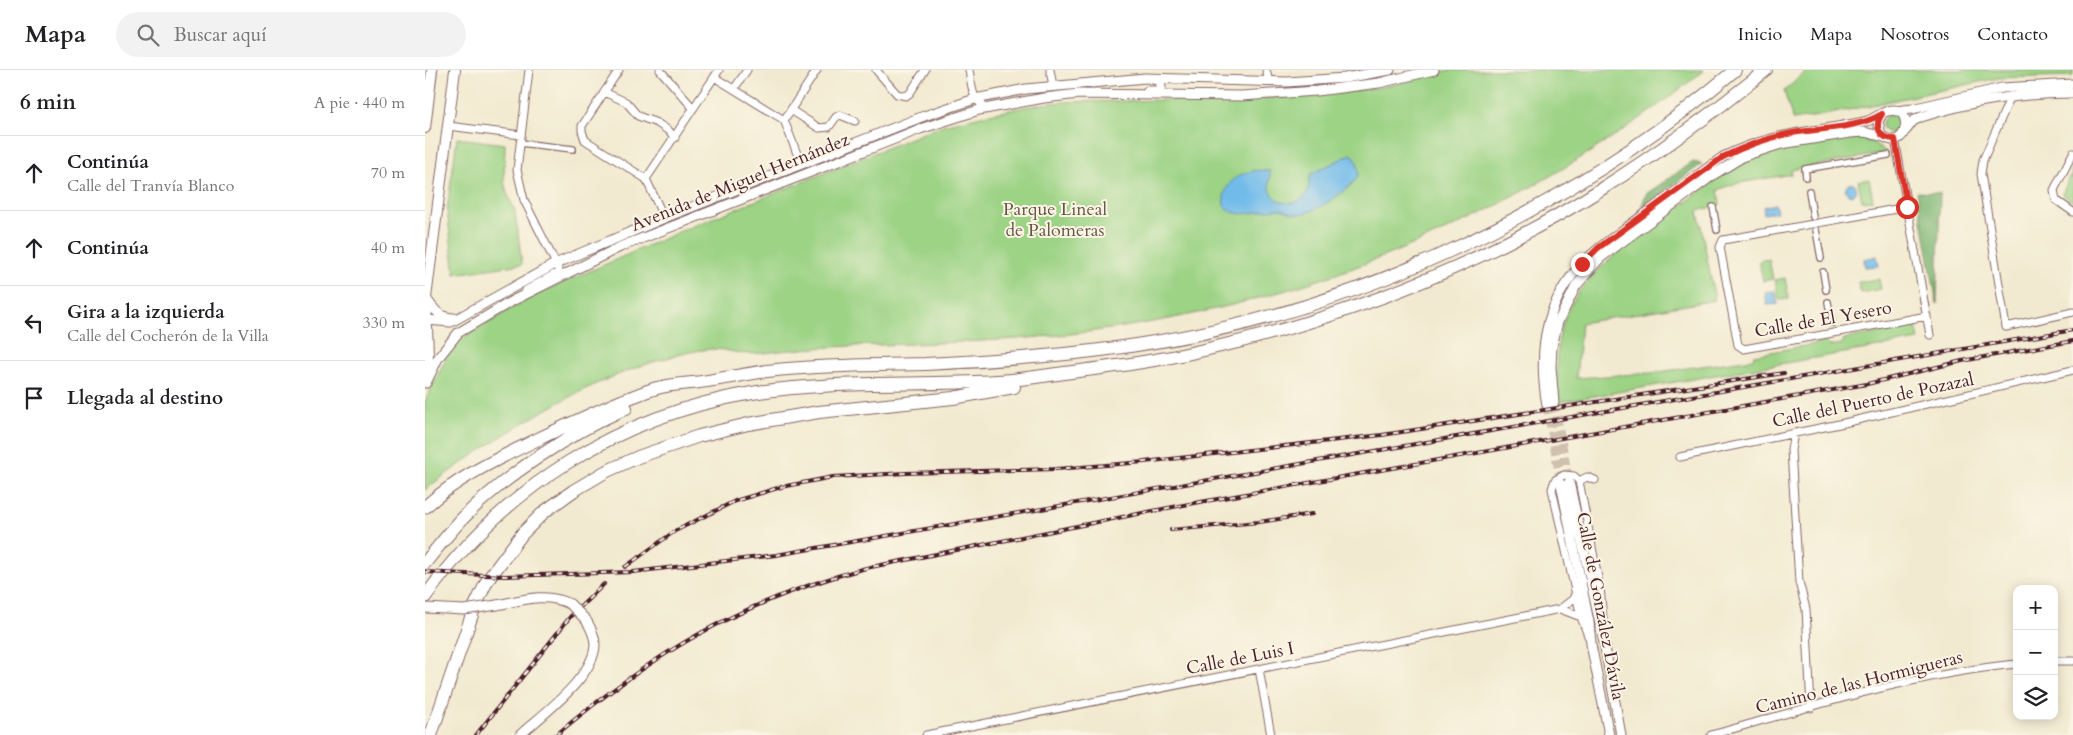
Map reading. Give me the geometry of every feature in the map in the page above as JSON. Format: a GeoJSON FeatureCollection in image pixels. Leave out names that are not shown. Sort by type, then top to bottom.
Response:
{"type":"FeatureCollection","features":[{"type":"Feature","properties":{"kind":"highway"},"geometry":{"type":"LineString","coordinates":[[425,507],[456,482],[481,467],[590,414],[652,389],[776,370],[1004,360],[1081,353],[1185,336],[1261,318],[1305,305],[1408,269],[1537,206],[1624,154],[1672,120],[1735,70]]}},
{"type":"Feature","properties":{"kind":"highway"},"geometry":{"type":"LineString","coordinates":[[425,597],[475,537],[535,483],[585,451],[629,429],[689,408],[752,393],[816,387],[1002,381],[1148,362],[1201,351],[1300,326],[1363,305],[1465,263],[1523,234],[1601,189],[1689,130],[1766,70]]}},
{"type":"Feature","properties":{"kind":"highway"},"geometry":{"type":"LineString","coordinates":[[429,735],[475,606],[487,581],[522,534],[544,512],[573,491],[605,472],[638,457],[681,442],[748,424],[819,412],[953,398],[1058,382],[1089,370]]}},
{"type":"Feature","properties":{"kind":"highway"},"geometry":{"type":"LineString","coordinates":[[425,549],[536,458],[627,407],[687,385]]}},
{"type":"Feature","properties":{"kind":"highway"},"geometry":{"type":"LineString","coordinates":[[425,563],[463,518]]}},
{"type":"Feature","properties":{"kind":"main road"},"geometry":{"type":"LineString","coordinates":[[425,128],[432,70]]}},
{"type":"Feature","properties":{"kind":"main road"},"geometry":{"type":"LineString","coordinates":[[425,381],[428,356],[425,320],[426,293],[455,70]]}},
{"type":"Feature","properties":{"kind":"street"},"geometry":{"type":"LineString","coordinates":[[529,70],[517,170],[524,200],[555,264]]}},
{"type":"Feature","properties":{"kind":"street"},"geometry":{"type":"LineString","coordinates":[[619,70],[582,126],[583,136],[585,140],[646,179],[664,218]]}},
{"type":"Feature","properties":{"kind":"street"},"geometry":{"type":"LineString","coordinates":[[660,70],[693,108]]}},
{"type":"Feature","properties":{"kind":"street"},"geometry":{"type":"LineString","coordinates":[[734,89],[747,70]]}},
{"type":"Feature","properties":{"kind":"street"},"geometry":{"type":"LineString","coordinates":[[784,120],[817,70]]}},
{"type":"Feature","properties":{"kind":"street"},"geometry":{"type":"LineString","coordinates":[[876,70],[897,94],[906,96],[925,70]]}},
{"type":"Feature","properties":{"kind":"street"},"geometry":{"type":"LineString","coordinates":[[969,70],[975,99],[978,104],[987,108]]}},
{"type":"Feature","properties":{"kind":"street"},"geometry":{"type":"LineString","coordinates":[[1050,70],[1053,86]]}},
{"type":"Feature","properties":{"kind":"street"},"geometry":{"type":"LineString","coordinates":[[1266,70],[1269,82]]}},
{"type":"Feature","properties":{"kind":"street","name":"Avenida de Miguel Hernández"},"geometry":{"type":"LineString","coordinates":[[425,320],[451,322],[555,264],[664,218],[801,164],[924,116],[975,99],[1053,86],[1145,78],[1269,82],[1345,78],[1391,70]]}},
{"type":"Feature","properties":{"kind":"street","name":"Avenida de Miguel Hernández"},"geometry":{"type":"LineString","coordinates":[[1379,83],[1417,70]]}},
{"type":"Feature","properties":{"kind":"street","name":"Avenida de Miguel Hernández"},"geometry":{"type":"LineString","coordinates":[[425,385],[438,358],[458,334],[512,301],[574,269],[652,234],[961,114],[987,108],[1079,94],[1241,96],[1317,91],[1379,83],[1434,70]]}},
{"type":"Feature","properties":{"kind":"street"},"geometry":{"type":"LineString","coordinates":[[646,179],[675,138],[716,73],[734,89],[784,120],[801,164]]}},
{"type":"Feature","properties":{"kind":"street","name":"Avenida de Miguel Hernández"},"geometry":{"type":"LineString","coordinates":[[1118,95],[1160,90],[1160,81],[1145,78]]}},
{"type":"Feature","properties":{"kind":"street","name":"Avenida de Miguel Hernández"},"geometry":{"type":"LineString","coordinates":[[1189,96],[1178,93],[1177,89],[1180,84],[1205,83],[1217,80]]}},
{"type":"Feature","properties":{"kind":"street"},"geometry":{"type":"LineString","coordinates":[[2073,84],[2003,88],[1912,109],[1891,110],[1865,122],[1776,136],[1742,147],[1723,157],[1598,248],[1572,276],[1559,297],[1549,320],[1543,350],[1542,367],[1551,404],[1552,346],[1558,322],[1566,302],[1576,286],[1600,258],[1713,175],[1744,156],[1781,144],[1850,133],[1864,132],[1895,139],[1900,137],[1913,121],[1921,116],[1980,101],[2011,96],[2073,93]]}},
{"type":"Feature","properties":{"kind":"street"},"geometry":{"type":"LineString","coordinates":[[604,92],[626,102],[638,116],[657,123],[669,131],[675,138]]}},
{"type":"Feature","properties":{"kind":"street"},"geometry":{"type":"LineString","coordinates":[[2011,96],[1983,160],[1981,174],[2006,327],[2073,312]]}},
{"type":"Feature","properties":{"kind":"street"},"geometry":{"type":"LineString","coordinates":[[791,110],[819,128],[829,127],[836,117],[840,115],[855,121]]}},
{"type":"Feature","properties":{"kind":"street"},"geometry":{"type":"LineString","coordinates":[[1895,111],[1906,120],[1906,130]]}},
{"type":"Feature","properties":{"kind":"street"},"geometry":{"type":"LineString","coordinates":[[1882,114],[1878,127],[1885,137]]}},
{"type":"Feature","properties":{"kind":"street"},"geometry":{"type":"LineString","coordinates":[[448,126],[573,149]]}},
{"type":"Feature","properties":{"kind":"street"},"geometry":{"type":"LineString","coordinates":[[1895,139],[1930,335]]}},
{"type":"Feature","properties":{"kind":"street"},"geometry":{"type":"LineString","coordinates":[[2073,153],[2054,190],[2056,200],[2073,212]]}},
{"type":"Feature","properties":{"kind":"street"},"geometry":{"type":"LineString","coordinates":[[1806,177],[1805,169],[1888,155]]}},
{"type":"Feature","properties":{"kind":"street"},"geometry":{"type":"LineString","coordinates":[[1809,191],[1813,217]]}},
{"type":"Feature","properties":{"kind":"street"},"geometry":{"type":"LineString","coordinates":[[1713,207],[1717,230]]}},
{"type":"Feature","properties":{"kind":"street","name":"Calle de El Yesero"},"geometry":{"type":"LineString","coordinates":[[1907,207],[1723,240],[1720,247],[1735,334],[1738,345],[1744,348],[1927,316]]}},
{"type":"Feature","properties":{"kind":"street"},"geometry":{"type":"LineString","coordinates":[[1815,230],[1821,258]]}},
{"type":"Feature","properties":{"kind":"street","name":"Avenida de Miguel Hernández"},"geometry":{"type":"LineString","coordinates":[[512,301],[528,288],[558,272],[555,264]]}},
{"type":"Feature","properties":{"kind":"street"},"geometry":{"type":"LineString","coordinates":[[1823,272],[1826,290]]}},
{"type":"Feature","properties":{"kind":"street"},"geometry":{"type":"LineString","coordinates":[[426,293],[434,310],[443,316],[452,318],[464,316]]}},
{"type":"Feature","properties":{"kind":"street"},"geometry":{"type":"LineString","coordinates":[[1828,302],[1832,323]]}},
{"type":"Feature","properties":{"kind":"street","name":"Calle del Puerto de Pozazal"},"geometry":{"type":"LineString","coordinates":[[1680,457],[2073,370]]}},
{"type":"Feature","properties":{"kind":"street"},"geometry":{"type":"LineString","coordinates":[[1794,433],[1791,450],[1798,573],[1806,609],[1811,708]]}},
{"type":"Feature","properties":{"kind":"street","name":"Calle de González Dávila"},"geometry":{"type":"LineString","coordinates":[[1581,617],[1552,489],[1555,480],[1559,476],[1570,474],[1591,644],[1609,735]]}},
{"type":"Feature","properties":{"kind":"street"},"geometry":{"type":"LineString","coordinates":[[1570,482],[1587,477],[1595,480]]}},
{"type":"Feature","properties":{"kind":"street","name":"Calle de González Dávila"},"geometry":{"type":"LineString","coordinates":[[1570,482],[1604,642],[1621,735]]}},
{"type":"Feature","properties":{"kind":"street"},"geometry":{"type":"LineString","coordinates":[[1575,594],[1573,599],[1561,609],[1581,617],[1591,644]]}},
{"type":"Feature","properties":{"kind":"street"},"geometry":{"type":"LineString","coordinates":[[425,608],[464,610],[549,597],[558,598],[570,604],[587,620],[593,633],[595,646],[593,656],[576,683],[561,699],[520,735]]}},
{"type":"Feature","properties":{"kind":"street","name":"Calle de Luis I"},"geometry":{"type":"LineString","coordinates":[[926,735],[945,733],[1561,609]]}},
{"type":"Feature","properties":{"kind":"street"},"geometry":{"type":"LineString","coordinates":[[2058,661],[2073,661]]}},
{"type":"Feature","properties":{"kind":"street","name":"Camino de las Hormigueras"},"geometry":{"type":"LineString","coordinates":[[1711,735],[1936,676],[2013,665]]}},
{"type":"Feature","properties":{"kind":"street"},"geometry":{"type":"LineString","coordinates":[[1259,669],[1271,735]]}},
{"type":"Feature","properties":{"kind":"green space","name":"Parque Lineal de Palomeras"},"geometry":{"type":"Polygon","coordinates":[[[1449,70],[1704,70],[1636,121],[1565,167],[1491,208],[1414,244],[1335,275],[1254,299],[1171,319],[1087,332],[999,340],[829,347],[754,354],[714,349],[684,353],[619,374],[551,407],[508,432],[425,490],[425,401],[453,344],[531,297],[681,231],[943,125],[1006,111],[1063,102],[1246,99],[1328,94],[1409,81],[1449,70]]]}},
{"type":"Feature","properties":{"kind":"green space"},"geometry":{"type":"Polygon","coordinates":[[[1808,70],[2073,70],[2073,76],[1998,78],[1825,115],[1793,120],[1784,91],[1808,70]]]}},
{"type":"Feature","properties":{"kind":"green space"},"geometry":{"type":"Polygon","coordinates":[[[1891,115],[1897,118],[1900,124],[1897,130],[1891,133],[1885,130],[1882,124],[1885,118],[1891,115]]]}},
{"type":"Feature","properties":{"kind":"green space"},"geometry":{"type":"Polygon","coordinates":[[[1859,137],[1868,139],[1885,151],[1885,153],[1791,170],[1792,174],[1733,184],[1718,190],[1720,205],[1698,211],[1715,300],[1581,323],[1576,378],[1651,373],[1753,359],[1754,355],[1826,342],[1830,346],[1842,344],[1844,339],[1916,326],[1919,340],[1560,402],[1557,372],[1558,346],[1563,323],[1572,303],[1601,267],[1621,250],[1728,171],[1775,153],[1808,145],[1859,137]]]}},
{"type":"Feature","properties":{"kind":"green space"},"geometry":{"type":"Polygon","coordinates":[[[457,138],[505,144],[504,181],[515,211],[522,264],[455,274],[447,210],[457,138]]]}},
{"type":"Feature","properties":{"kind":"green space"},"geometry":{"type":"Polygon","coordinates":[[[1693,162],[1702,164],[1641,208],[1646,194],[1693,162]]]}},
{"type":"Feature","properties":{"kind":"green space"},"geometry":{"type":"Polygon","coordinates":[[[2073,167],[2073,202],[2062,194],[2070,177],[2072,178],[2071,172],[2073,167]]]}},
{"type":"Feature","properties":{"kind":"green space"},"geometry":{"type":"Polygon","coordinates":[[[1869,179],[1873,200],[1862,201],[1858,181],[1869,179]]]}},
{"type":"Feature","properties":{"kind":"green space"},"geometry":{"type":"Polygon","coordinates":[[[1917,192],[1940,193],[1937,304],[1917,192]]]}},
{"type":"Feature","properties":{"kind":"green space"},"geometry":{"type":"Polygon","coordinates":[[[1769,259],[1773,279],[1763,281],[1759,261],[1769,259]]]}},
{"type":"Feature","properties":{"kind":"green space"},"geometry":{"type":"Polygon","coordinates":[[[1785,278],[1789,299],[1779,300],[1775,280],[1785,278]]]}},
{"type":"Feature","properties":{"kind":"green space"},"geometry":{"type":"Polygon","coordinates":[[[1879,279],[1881,289],[1860,293],[1858,282],[1879,279]]]}},
{"type":"Feature","properties":{"kind":"water"},"geometry":{"type":"Polygon","coordinates":[[[1351,154],[1354,156],[1358,167],[1359,173],[1357,178],[1339,195],[1313,210],[1298,214],[1273,209],[1243,214],[1230,211],[1224,206],[1224,197],[1231,182],[1245,173],[1261,170],[1270,171],[1270,189],[1277,199],[1286,203],[1300,200],[1306,194],[1311,174],[1351,154]]]}},
{"type":"Feature","properties":{"kind":"water"},"geometry":{"type":"Polygon","coordinates":[[[1851,183],[1857,189],[1851,195],[1845,189],[1851,183]]]}},
{"type":"Feature","properties":{"kind":"water"},"geometry":{"type":"Polygon","coordinates":[[[1775,204],[1777,212],[1764,214],[1763,207],[1775,204]]]}},
{"type":"Feature","properties":{"kind":"water"},"geometry":{"type":"Polygon","coordinates":[[[1877,256],[1879,266],[1865,267],[1864,259],[1877,256]]]}},
{"type":"Feature","properties":{"kind":"water"},"geometry":{"type":"Polygon","coordinates":[[[1775,291],[1778,304],[1767,305],[1765,292],[1775,291]]]}},
{"type":"Feature","properties":{"kind":"tunnel"},"geometry":{"type":"LineString","coordinates":[[1554,403],[1569,482]]}},
{"type":"Feature","properties":{"kind":"tunnel"},"geometry":{"type":"LineString","coordinates":[[1547,405],[1561,483]]}},
{"type":"Feature","properties":{"kind":"railway"},"geometry":{"type":"LineString","coordinates":[[425,572],[505,576],[633,572],[776,555],[2073,330]]}},
{"type":"Feature","properties":{"kind":"railway"},"geometry":{"type":"LineString","coordinates":[[556,735],[629,679],[665,654],[701,633],[739,613],[779,596],[866,568],[1178,506],[1867,384],[1962,361],[2073,341]]}},
{"type":"Feature","properties":{"kind":"railway"},"geometry":{"type":"LineString","coordinates":[[625,567],[675,531],[735,501],[781,487],[833,477],[1056,469],[1144,462],[1382,435],[1784,373]]}},
{"type":"Feature","properties":{"kind":"railway"},"geometry":{"type":"LineString","coordinates":[[1171,530],[1259,522],[1312,514]]}},
{"type":"Feature","properties":{"kind":"railway"},"geometry":{"type":"LineString","coordinates":[[476,735],[570,617],[604,584]]}},
{"type":"Feature","properties":{"kind":"route"},"geometry":{"type":"LineString","coordinates":[[1582,264],[1598,248],[1723,157],[1742,147],[1776,136],[1865,122],[1873,120],[1882,114],[1878,122],[1879,131],[1888,139],[1895,139],[1907,207]]}}]}
